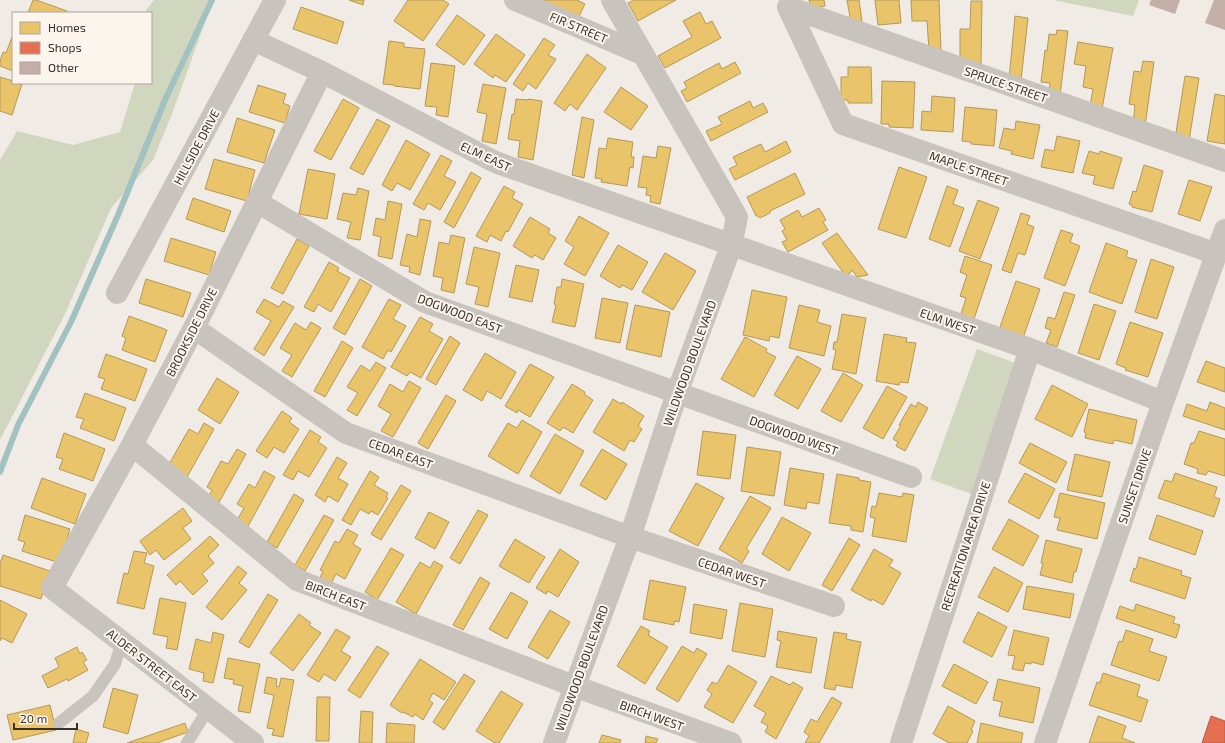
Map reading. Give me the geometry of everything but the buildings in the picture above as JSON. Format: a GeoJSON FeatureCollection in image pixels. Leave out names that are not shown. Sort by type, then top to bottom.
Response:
{"type":"FeatureCollection","features":[{"type":"Feature","properties":{"kind":"street","name":"HILLSIDE DRIVE"},"geometry":{"type":"LineString","coordinates":[[117,293],[275,0]]}},
{"type":"Feature","properties":{"kind":"street","name":"FIR STREET"},"geometry":{"type":"LineString","coordinates":[[515,0],[642,54]]}},
{"type":"Feature","properties":{"kind":"street","name":"WILDWOOD BOULEVARD"},"geometry":{"type":"LineString","coordinates":[[554,743],[630,538],[678,393],[731,246],[736,218],[612,0]]}},
{"type":"Feature","properties":{"kind":"street","name":"SPRUCE STREET"},"geometry":{"type":"LineString","coordinates":[[788,7],[1225,161]]}},
{"type":"Feature","properties":{"kind":"street","name":"MAPLE STREET"},"geometry":{"type":"LineString","coordinates":[[788,7],[843,124],[1217,254]]}},
{"type":"Feature","properties":{"kind":"street","name":"ELM EAST"},"geometry":{"type":"LineString","coordinates":[[253,40],[322,72],[495,162],[731,246]]}},
{"type":"Feature","properties":{"kind":"street","name":"BROOKSIDE DRIVE"},"geometry":{"type":"LineString","coordinates":[[52,588],[132,445],[194,328],[322,72]]}},
{"type":"Feature","properties":{"kind":"street","name":"DOGWOOD EAST"},"geometry":{"type":"LineString","coordinates":[[257,202],[426,302],[678,393]]}},
{"type":"Feature","properties":{"kind":"street","name":"SUNSET DRIVE"},"geometry":{"type":"LineString","coordinates":[[1045,743],[1163,402],[1225,230]]}},
{"type":"Feature","properties":{"kind":"street","name":"ELM WEST"},"geometry":{"type":"LineString","coordinates":[[731,246],[1030,349],[1163,402]]}},
{"type":"Feature","properties":{"kind":"street","name":"CEDAR EAST"},"geometry":{"type":"LineString","coordinates":[[194,328],[346,433],[630,538]]}},
{"type":"Feature","properties":{"kind":"street","name":"RECREATION AREA DRIVE"},"geometry":{"type":"LineString","coordinates":[[901,743],[1030,349]]}},
{"type":"Feature","properties":{"kind":"street","name":"DOGWOOD WEST"},"geometry":{"type":"LineString","coordinates":[[678,393],[911,477]]}},
{"type":"Feature","properties":{"kind":"street","name":"BIRCH EAST"},"geometry":{"type":"LineString","coordinates":[[132,445],[297,580],[574,686]]}},
{"type":"Feature","properties":{"kind":"street","name":"CEDAR WEST"},"geometry":{"type":"LineString","coordinates":[[630,538],[834,606]]}},
{"type":"Feature","properties":{"kind":"street","name":"ALDER STREET EAST"},"geometry":{"type":"LineString","coordinates":[[52,588],[253,743]]}},
{"type":"Feature","properties":{"kind":"street","name":"BIRCH WEST"},"geometry":{"type":"LineString","coordinates":[[574,686],[731,743]]}},
{"type":"Feature","properties":{"kind":"lane"},"geometry":{"type":"LineString","coordinates":[[59,723],[93,696],[115,664],[122,641]]}},
{"type":"Feature","properties":{"kind":"lane"},"geometry":{"type":"LineString","coordinates":[[187,743],[208,709]]}},
{"type":"Feature","properties":{"kind":"green space"},"geometry":{"type":"Polygon","coordinates":[[[154,0],[213,0],[172,114],[153,160],[111,208],[65,314],[0,440],[0,160],[17,131],[73,145],[120,132],[135,84],[152,84],[152,12],[145,12],[154,0]]]}},
{"type":"Feature","properties":{"kind":"green space"},"geometry":{"type":"Polygon","coordinates":[[[1053,0],[1139,0],[1133,16],[1053,0]]]}},
{"type":"Feature","properties":{"kind":"green space"},"geometry":{"type":"Polygon","coordinates":[[[977,349],[1021,365],[974,495],[930,479],[977,349]]]}},
{"type":"Feature","properties":{"kind":"waterway"},"geometry":{"type":"LineString","coordinates":[[0,472],[18,425],[71,322],[118,215],[165,100],[212,0]]}}]}
